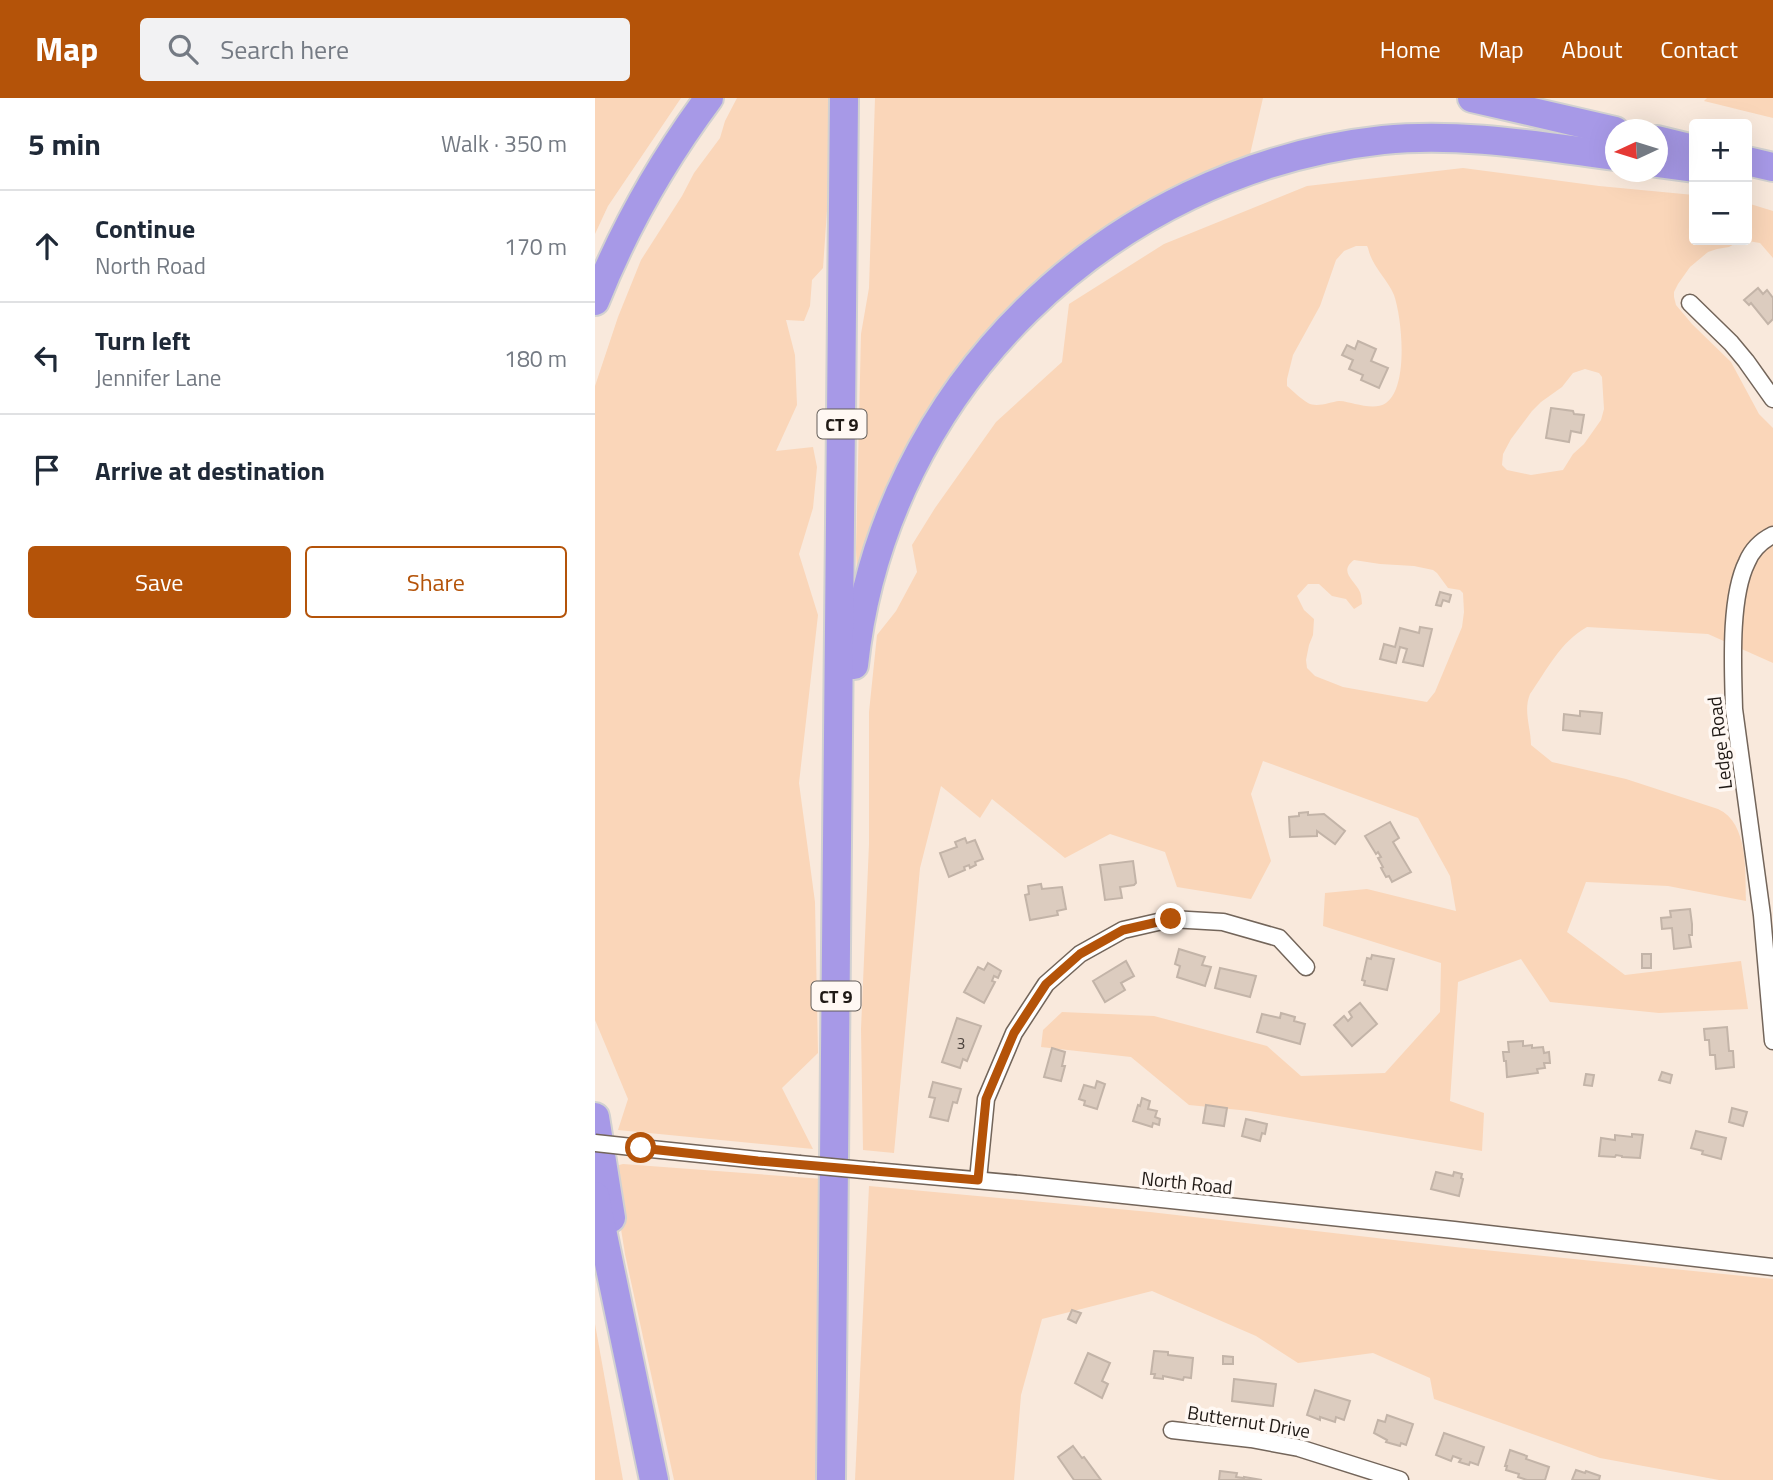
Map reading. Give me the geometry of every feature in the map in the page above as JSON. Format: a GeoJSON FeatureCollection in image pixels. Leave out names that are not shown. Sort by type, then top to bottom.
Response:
{"type":"FeatureCollection","features":[{"type":"Feature","properties":{"kind":"highway"},"geometry":{"type":"LineString","coordinates":[[595,300],[625,235],[655,180],[709,98]]}},
{"type":"Feature","properties":{"kind":"highway","name":"CT 9"},"geometry":{"type":"LineString","coordinates":[[831,1480],[844,98]]}},
{"type":"Feature","properties":{"kind":"highway"},"geometry":{"type":"LineString","coordinates":[[1472,98],[1605,129]]}},
{"type":"Feature","properties":{"kind":"highway"},"geometry":{"type":"LineString","coordinates":[[839,751],[861,619],[871,577],[889,520],[916,460],[953,397],[992,346],[1027,309],[1086,258],[1137,223],[1205,187],[1280,161],[1332,148],[1393,140],[1464,138],[1605,155]]}},
{"type":"Feature","properties":{"kind":"highway"},"geometry":{"type":"LineString","coordinates":[[1668,143],[1689,148]]}},
{"type":"Feature","properties":{"kind":"highway"},"geometry":{"type":"LineString","coordinates":[[1752,162],[1773,167]]}},
{"type":"Feature","properties":{"kind":"highway"},"geometry":{"type":"LineString","coordinates":[[1668,165],[1689,168]]}},
{"type":"Feature","properties":{"kind":"highway"},"geometry":{"type":"LineString","coordinates":[[1752,179],[1773,181]]}},
{"type":"Feature","properties":{"kind":"highway"},"geometry":{"type":"LineString","coordinates":[[595,1117],[613,1227],[615,1292]]}},
{"type":"Feature","properties":{"kind":"highway"},"geometry":{"type":"LineString","coordinates":[[595,1196],[654,1480]]}},
{"type":"Feature","properties":{"kind":"street"},"geometry":{"type":"LineString","coordinates":[[1690,303],[1731,343],[1773,399]]}},
{"type":"Feature","properties":{"kind":"street","name":"Ledge Road"},"geometry":{"type":"LineString","coordinates":[[1773,535],[1754,549],[1740,580],[1734,630],[1733,681],[1734,709],[1764,934],[1773,1041]]}},
{"type":"Feature","properties":{"kind":"street"},"geometry":{"type":"LineString","coordinates":[[978,1180],[986,1099],[1014,1033],[1046,984],[1080,954],[1123,930],[1171,919],[1223,922],[1279,939],[1306,967]]}},
{"type":"Feature","properties":{"kind":"street","name":"North Road"},"geometry":{"type":"LineString","coordinates":[[595,1143],[1454,1230],[1773,1267]]}},
{"type":"Feature","properties":{"kind":"street","name":"Butternut Drive"},"geometry":{"type":"LineString","coordinates":[[1172,1430],[1251,1439],[1299,1448],[1400,1480]]}},
{"type":"Feature","properties":{"kind":"shaded area"},"geometry":{"type":"Polygon","coordinates":[[[595,98],[681,98],[608,206],[595,234],[595,98]]]}},
{"type":"Feature","properties":{"kind":"shaded area"},"geometry":{"type":"Polygon","coordinates":[[[737,98],[830,98],[829,182],[823,268],[812,280],[810,306],[804,321],[786,320],[795,355],[797,405],[776,451],[813,447],[817,467],[813,508],[799,554],[818,615],[799,783],[815,902],[818,1053],[782,1088],[813,1149],[618,1130],[628,1099],[595,1020],[595,386],[641,260],[694,173],[720,138],[737,98]]]}},
{"type":"Feature","properties":{"kind":"shaded area"},"geometry":{"type":"Polygon","coordinates":[[[875,98],[1263,98],[1248,163],[987,337],[864,575],[857,574],[856,549],[861,334],[869,288],[875,98]]]}},
{"type":"Feature","properties":{"kind":"shaded area"},"geometry":{"type":"Polygon","coordinates":[[[1707,98],[1773,98],[1773,118],[1704,101],[1707,98]]]}},
{"type":"Feature","properties":{"kind":"shaded area"},"geometry":{"type":"Polygon","coordinates":[[[1463,168],[1689,195],[1689,245],[1733,245],[1708,252],[1690,267],[1678,284],[1674,297],[1676,305],[1692,324],[1731,362],[1759,414],[1773,428],[1773,663],[1708,634],[1587,627],[1569,640],[1555,657],[1530,694],[1527,713],[1531,745],[1552,762],[1626,779],[1718,809],[1735,825],[1745,863],[1746,901],[1668,886],[1586,882],[1567,932],[1625,975],[1741,961],[1748,1009],[1659,1013],[1550,1002],[1521,959],[1458,982],[1450,1101],[1484,1113],[1482,1151],[1250,1111],[1189,1105],[1131,1057],[1041,1047],[1043,1030],[1062,1012],[1154,1016],[1267,1046],[1301,1076],[1385,1073],[1440,1012],[1441,963],[1323,926],[1325,893],[1367,889],[1456,911],[1450,876],[1418,818],[1263,761],[1251,794],[1271,861],[1251,899],[1177,887],[1165,852],[1110,834],[1065,858],[992,799],[980,818],[941,786],[920,868],[894,1153],[863,1150],[861,1029],[869,844],[869,712],[877,635],[896,611],[917,572],[912,545],[935,508],[996,422],[1062,362],[1069,304],[1164,244],[1307,186],[1463,168]],[[1356,246],[1344,251],[1336,260],[1320,306],[1293,355],[1287,386],[1308,403],[1319,405],[1339,401],[1379,406],[1393,395],[1398,383],[1402,352],[1397,306],[1388,283],[1373,261],[1367,246],[1356,246]],[[1585,369],[1573,373],[1562,387],[1532,411],[1503,454],[1502,465],[1507,470],[1531,475],[1563,470],[1573,454],[1584,444],[1601,420],[1604,409],[1602,377],[1599,373],[1585,369]],[[1354,560],[1347,568],[1360,592],[1362,604],[1354,609],[1346,599],[1332,596],[1319,584],[1308,584],[1297,596],[1304,610],[1314,619],[1306,660],[1307,668],[1315,676],[1343,687],[1427,702],[1435,692],[1462,627],[1463,593],[1448,588],[1433,570],[1354,560]]]}},
{"type":"Feature","properties":{"kind":"shaded area"},"geometry":{"type":"Polygon","coordinates":[[[1752,205],[1773,211],[1773,258],[1760,243],[1752,242],[1752,205]]]}},
{"type":"Feature","properties":{"kind":"shaded area"},"geometry":{"type":"Polygon","coordinates":[[[623,1164],[823,1179],[817,1480],[674,1480],[625,1254],[611,1167],[623,1164]]]}},
{"type":"Feature","properties":{"kind":"shaded area"},"geometry":{"type":"Polygon","coordinates":[[[869,1186],[1150,1212],[1455,1247],[1773,1279],[1773,1480],[1719,1480],[1600,1458],[1434,1399],[1430,1378],[1373,1353],[1298,1363],[1256,1336],[1152,1291],[1042,1319],[1021,1395],[1014,1480],[855,1480],[869,1186]]]}},
{"type":"Feature","properties":{"kind":"shaded area"},"geometry":{"type":"Polygon","coordinates":[[[595,1324],[623,1480],[595,1480],[595,1324]]]}},
{"type":"Feature","properties":{"kind":"building"},"geometry":{"type":"Polygon","coordinates":[[[1758,288],[1763,294],[1767,290],[1773,298],[1773,319],[1768,324],[1751,303],[1749,305],[1744,300],[1758,288]]]}},
{"type":"Feature","properties":{"kind":"building"},"geometry":{"type":"Polygon","coordinates":[[[1358,341],[1376,349],[1371,361],[1388,368],[1379,388],[1361,380],[1363,375],[1349,369],[1353,360],[1342,355],[1347,345],[1355,349],[1358,341]]]}},
{"type":"Feature","properties":{"kind":"building"},"geometry":{"type":"Polygon","coordinates":[[[1551,408],[1584,415],[1581,433],[1571,431],[1569,442],[1546,438],[1551,408]]]}},
{"type":"Feature","properties":{"kind":"building"},"geometry":{"type":"Polygon","coordinates":[[[1440,592],[1451,595],[1449,602],[1443,600],[1441,606],[1436,605],[1440,592]]]}},
{"type":"Feature","properties":{"kind":"building"},"geometry":{"type":"Polygon","coordinates":[[[1420,627],[1432,629],[1423,666],[1403,662],[1407,649],[1400,647],[1396,663],[1380,659],[1384,644],[1395,647],[1400,628],[1419,633],[1420,627]]]}},
{"type":"Feature","properties":{"kind":"building"},"geometry":{"type":"Polygon","coordinates":[[[1580,711],[1602,713],[1600,734],[1563,730],[1564,714],[1580,716],[1580,711]]]}},
{"type":"Feature","properties":{"kind":"building"},"geometry":{"type":"Polygon","coordinates":[[[1308,812],[1308,815],[1324,814],[1345,831],[1335,844],[1317,831],[1317,836],[1290,837],[1289,817],[1308,812]]]}},
{"type":"Feature","properties":{"kind":"building"},"geometry":{"type":"Polygon","coordinates":[[[1390,822],[1399,838],[1393,842],[1411,872],[1392,882],[1381,868],[1383,867],[1378,858],[1381,857],[1378,852],[1376,854],[1365,836],[1390,822]]]}},
{"type":"Feature","properties":{"kind":"building"},"geometry":{"type":"Polygon","coordinates":[[[965,838],[967,843],[975,840],[983,859],[949,877],[940,853],[957,847],[955,842],[965,838]]]}},
{"type":"Feature","properties":{"kind":"building"},"geometry":{"type":"Polygon","coordinates":[[[1133,861],[1136,883],[1120,887],[1122,898],[1105,900],[1100,865],[1133,861]]]}},
{"type":"Feature","properties":{"kind":"building"},"geometry":{"type":"Polygon","coordinates":[[[1041,884],[1042,889],[1062,887],[1066,909],[1057,911],[1058,915],[1030,920],[1025,895],[1029,894],[1028,886],[1041,884]]]}},
{"type":"Feature","properties":{"kind":"building"},"geometry":{"type":"Polygon","coordinates":[[[1690,909],[1691,947],[1674,949],[1672,928],[1662,929],[1661,918],[1671,917],[1670,911],[1690,909]]]}},
{"type":"Feature","properties":{"kind":"building"},"geometry":{"type":"Polygon","coordinates":[[[1179,949],[1205,957],[1202,965],[1211,967],[1205,986],[1177,977],[1180,966],[1175,964],[1179,949]]]}},
{"type":"Feature","properties":{"kind":"building"},"geometry":{"type":"Polygon","coordinates":[[[1642,954],[1651,954],[1651,968],[1642,968],[1642,954]]]}},
{"type":"Feature","properties":{"kind":"building"},"geometry":{"type":"Polygon","coordinates":[[[1372,955],[1394,959],[1387,990],[1364,985],[1365,981],[1362,980],[1367,958],[1371,959],[1372,955]]]}},
{"type":"Feature","properties":{"kind":"building"},"geometry":{"type":"Polygon","coordinates":[[[1126,961],[1134,976],[1121,983],[1125,990],[1105,1002],[1093,981],[1126,961]]]}},
{"type":"Feature","properties":{"kind":"building"},"geometry":{"type":"Polygon","coordinates":[[[988,963],[1001,971],[998,978],[994,976],[992,981],[995,982],[984,1003],[964,992],[978,967],[984,970],[988,963]]]}},
{"type":"Feature","properties":{"kind":"building"},"geometry":{"type":"Polygon","coordinates":[[[1220,968],[1256,976],[1250,997],[1215,988],[1220,968]]]}},
{"type":"Feature","properties":{"kind":"building"},"geometry":{"type":"Polygon","coordinates":[[[1360,1003],[1377,1024],[1352,1046],[1334,1025],[1344,1016],[1348,1021],[1352,1017],[1349,1012],[1360,1003]]]}},
{"type":"Feature","properties":{"kind":"building"},"geometry":{"type":"Polygon","coordinates":[[[1281,1013],[1295,1017],[1294,1021],[1305,1024],[1300,1044],[1257,1032],[1262,1014],[1280,1018],[1281,1013]]]}},
{"type":"Feature","properties":{"kind":"building"},"geometry":{"type":"Polygon","coordinates":[[[957,1018],[981,1026],[967,1061],[963,1059],[960,1068],[942,1062],[957,1018]]]}},
{"type":"Feature","properties":{"kind":"building"},"geometry":{"type":"Polygon","coordinates":[[[1727,1027],[1729,1051],[1733,1051],[1734,1067],[1716,1069],[1715,1055],[1710,1055],[1709,1040],[1705,1040],[1704,1029],[1727,1027]]]}},
{"type":"Feature","properties":{"kind":"building"},"geometry":{"type":"Polygon","coordinates":[[[1523,1041],[1523,1046],[1543,1047],[1544,1053],[1549,1052],[1550,1063],[1544,1063],[1545,1068],[1537,1069],[1538,1073],[1507,1077],[1503,1052],[1509,1052],[1508,1042],[1523,1041]]]}},
{"type":"Feature","properties":{"kind":"building"},"geometry":{"type":"Polygon","coordinates":[[[1052,1048],[1065,1052],[1061,1081],[1044,1077],[1052,1048]]]}},
{"type":"Feature","properties":{"kind":"building"},"geometry":{"type":"Polygon","coordinates":[[[1662,1072],[1672,1075],[1670,1083],[1659,1080],[1662,1072]]]}},
{"type":"Feature","properties":{"kind":"building"},"geometry":{"type":"Polygon","coordinates":[[[1586,1074],[1594,1075],[1592,1086],[1584,1085],[1586,1074]]]}},
{"type":"Feature","properties":{"kind":"building"},"geometry":{"type":"Polygon","coordinates":[[[1097,1081],[1105,1084],[1097,1109],[1084,1105],[1085,1101],[1079,1099],[1084,1085],[1095,1088],[1097,1081]]]}},
{"type":"Feature","properties":{"kind":"building"},"geometry":{"type":"Polygon","coordinates":[[[933,1082],[961,1089],[957,1103],[953,1102],[948,1121],[930,1117],[935,1098],[929,1097],[933,1082]]]}},
{"type":"Feature","properties":{"kind":"building"},"geometry":{"type":"Polygon","coordinates":[[[1142,1098],[1150,1101],[1148,1109],[1157,1111],[1155,1117],[1160,1119],[1159,1125],[1153,1123],[1152,1127],[1133,1121],[1142,1098]]]}},
{"type":"Feature","properties":{"kind":"building"},"geometry":{"type":"Polygon","coordinates":[[[1206,1105],[1227,1108],[1224,1126],[1203,1123],[1206,1105]]]}},
{"type":"Feature","properties":{"kind":"building"},"geometry":{"type":"Polygon","coordinates":[[[1732,1108],[1747,1112],[1743,1126],[1729,1122],[1732,1108]]]}},
{"type":"Feature","properties":{"kind":"building"},"geometry":{"type":"Polygon","coordinates":[[[1246,1119],[1267,1124],[1260,1141],[1242,1136],[1246,1119]]]}},
{"type":"Feature","properties":{"kind":"building"},"geometry":{"type":"Polygon","coordinates":[[[1696,1131],[1726,1138],[1721,1159],[1691,1148],[1696,1131]]]}},
{"type":"Feature","properties":{"kind":"building"},"geometry":{"type":"Polygon","coordinates":[[[1632,1134],[1643,1135],[1640,1158],[1599,1156],[1601,1138],[1615,1140],[1615,1135],[1632,1137],[1632,1134]]]}},
{"type":"Feature","properties":{"kind":"building"},"geometry":{"type":"Polygon","coordinates":[[[1436,1172],[1453,1176],[1454,1172],[1462,1174],[1459,1196],[1431,1189],[1436,1172]]]}},
{"type":"Feature","properties":{"kind":"building"},"geometry":{"type":"Polygon","coordinates":[[[1072,1310],[1081,1313],[1076,1323],[1068,1319],[1072,1310]]]}},
{"type":"Feature","properties":{"kind":"building"},"geometry":{"type":"Polygon","coordinates":[[[1154,1351],[1193,1358],[1191,1378],[1154,1378],[1155,1374],[1151,1374],[1154,1351]]]}},
{"type":"Feature","properties":{"kind":"building"},"geometry":{"type":"Polygon","coordinates":[[[1088,1353],[1110,1363],[1102,1381],[1108,1384],[1102,1398],[1075,1383],[1088,1353]]]}},
{"type":"Feature","properties":{"kind":"building"},"geometry":{"type":"Polygon","coordinates":[[[1223,1356],[1233,1357],[1233,1364],[1223,1364],[1223,1356]]]}},
{"type":"Feature","properties":{"kind":"building"},"geometry":{"type":"Polygon","coordinates":[[[1234,1379],[1276,1384],[1273,1406],[1232,1401],[1234,1379]]]}},
{"type":"Feature","properties":{"kind":"building"},"geometry":{"type":"Polygon","coordinates":[[[1315,1390],[1350,1401],[1344,1420],[1336,1417],[1335,1422],[1320,1417],[1320,1420],[1307,1415],[1315,1390]]]}},
{"type":"Feature","properties":{"kind":"building"},"geometry":{"type":"Polygon","coordinates":[[[1387,1415],[1413,1424],[1406,1445],[1386,1442],[1387,1440],[1374,1433],[1378,1420],[1385,1422],[1387,1415]]]}},
{"type":"Feature","properties":{"kind":"building"},"geometry":{"type":"Polygon","coordinates":[[[1444,1433],[1484,1447],[1478,1465],[1459,1462],[1461,1459],[1453,1456],[1451,1461],[1436,1455],[1444,1433]]]}},
{"type":"Feature","properties":{"kind":"building"},"geometry":{"type":"Polygon","coordinates":[[[1073,1446],[1101,1480],[1074,1480],[1058,1457],[1073,1446]]]}},
{"type":"Feature","properties":{"kind":"building"},"geometry":{"type":"Polygon","coordinates":[[[1510,1450],[1549,1467],[1545,1480],[1527,1480],[1506,1470],[1510,1450]]]}},
{"type":"Feature","properties":{"kind":"building"},"geometry":{"type":"Polygon","coordinates":[[[1576,1470],[1600,1476],[1599,1480],[1572,1480],[1576,1470]]]}},
{"type":"Feature","properties":{"kind":"building"},"geometry":{"type":"Polygon","coordinates":[[[1220,1471],[1237,1473],[1236,1477],[1262,1480],[1219,1480],[1220,1471]]]}},
{"type":"Feature","properties":{"kind":"route"},"geometry":{"type":"LineString","coordinates":[[641,1148],[978,1180],[986,1099],[1014,1033],[1046,984],[1080,954],[1123,930],[1171,919]]}}]}
